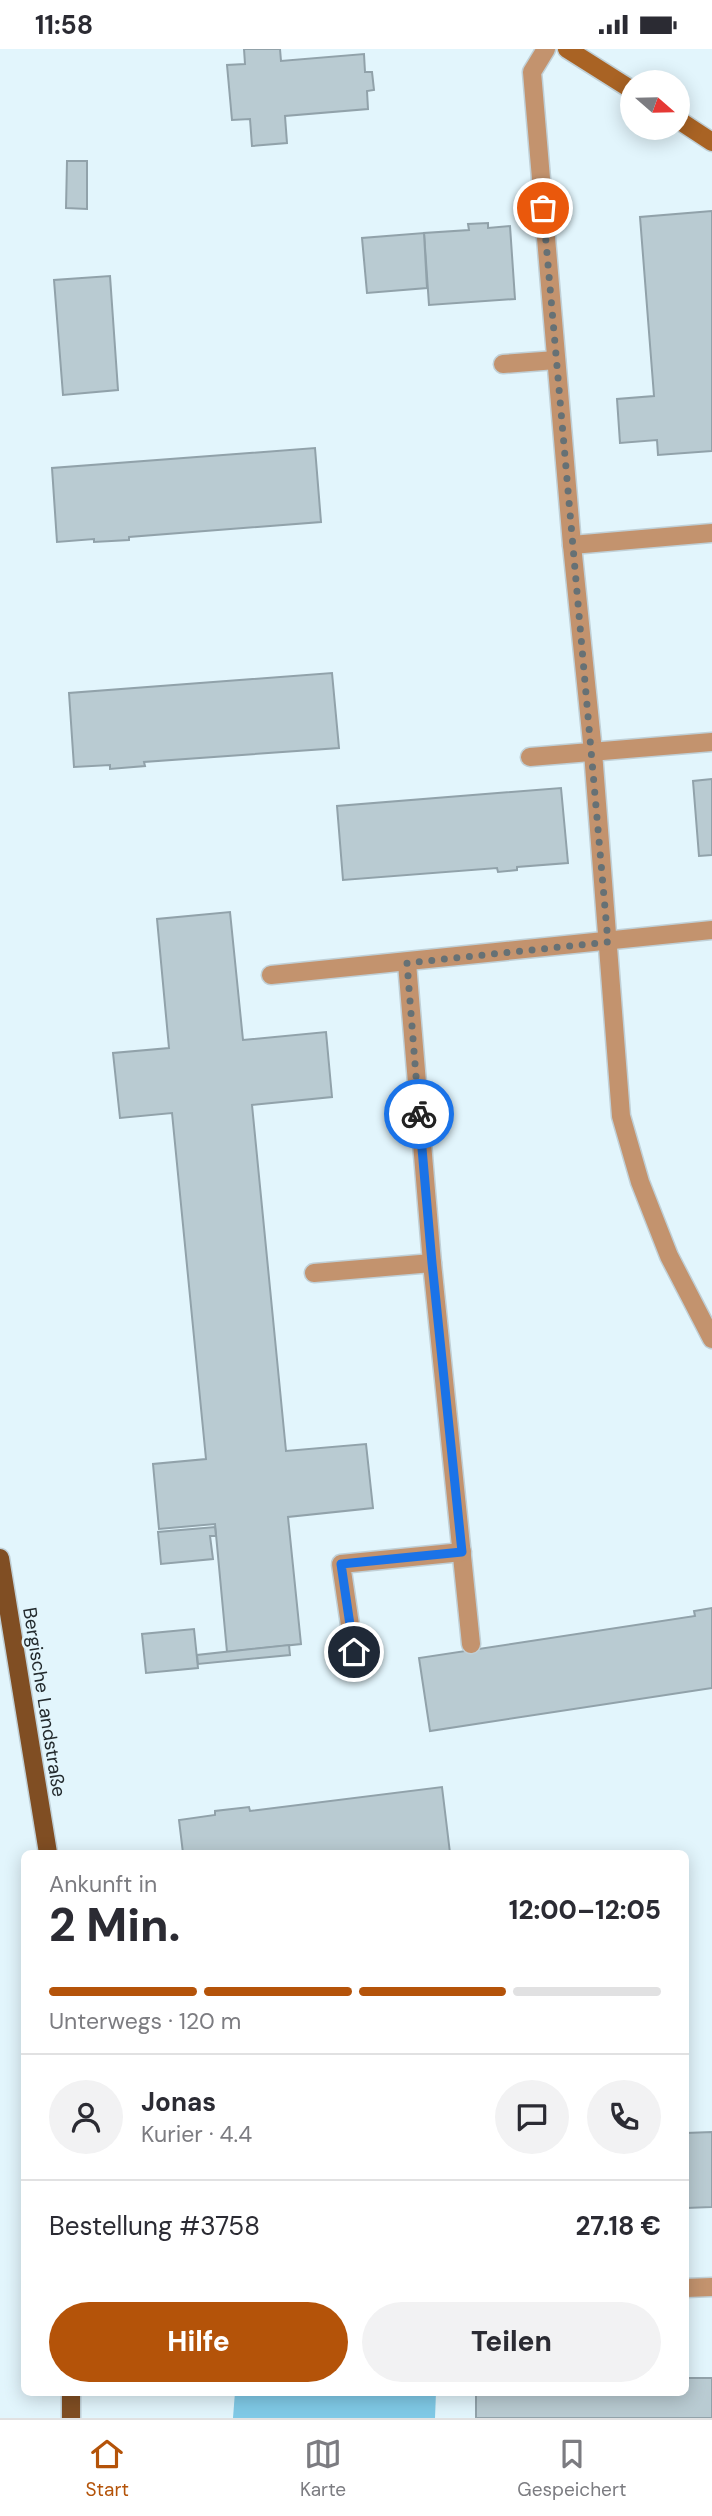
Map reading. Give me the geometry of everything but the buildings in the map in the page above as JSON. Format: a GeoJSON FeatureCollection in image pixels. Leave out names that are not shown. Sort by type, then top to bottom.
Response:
{"type":"FeatureCollection","features":[{"type":"Feature","properties":{"kind":"main road","name":"Bergische Landstraße"},"geometry":{"type":"LineString","coordinates":[[0,1558],[48,1850]]}},
{"type":"Feature","properties":{"kind":"main road"},"geometry":{"type":"LineString","coordinates":[[71,2396],[71,2418]]}},
{"type":"Feature","properties":{"kind":"street"},"geometry":{"type":"LineString","coordinates":[[567,49],[620,82]]}},
{"type":"Feature","properties":{"kind":"street"},"geometry":{"type":"LineString","coordinates":[[690,128],[712,142]]}},
{"type":"Feature","properties":{"kind":"lane"},"geometry":{"type":"LineString","coordinates":[[546,49],[532,72],[572,545],[593,752],[621,1116],[640,1182],[669,1256],[712,1339]]}},
{"type":"Feature","properties":{"kind":"lane"},"geometry":{"type":"LineString","coordinates":[[503,364],[556,360]]}},
{"type":"Feature","properties":{"kind":"lane"},"geometry":{"type":"LineString","coordinates":[[572,545],[712,533]]}},
{"type":"Feature","properties":{"kind":"lane"},"geometry":{"type":"LineString","coordinates":[[530,757],[712,741]]}},
{"type":"Feature","properties":{"kind":"lane"},"geometry":{"type":"LineString","coordinates":[[271,975],[712,930]]}},
{"type":"Feature","properties":{"kind":"lane"},"geometry":{"type":"LineString","coordinates":[[407,963],[432,1263],[471,1644]]}},
{"type":"Feature","properties":{"kind":"lane"},"geometry":{"type":"LineString","coordinates":[[314,1273],[432,1263]]}},
{"type":"Feature","properties":{"kind":"lane"},"geometry":{"type":"LineString","coordinates":[[354,1652],[341,1564],[462,1552]]}},
{"type":"Feature","properties":{"kind":"lane"},"geometry":{"type":"LineString","coordinates":[[689,2288],[712,2287]]}},
{"type":"Feature","properties":{"kind":"shaded area"},"geometry":{"type":"Polygon","coordinates":[[[235,2396],[436,2396],[435,2418],[233,2418],[235,2396]]]}},
{"type":"Feature","properties":{"kind":"way so far"},"geometry":{"type":"LineString","coordinates":[[419,1114],[407,963],[608,942],[543,208]]}},
{"type":"Feature","properties":{"kind":"route"},"geometry":{"type":"LineString","coordinates":[[354,1652],[341,1564],[462,1552],[419,1114]]}}]}
